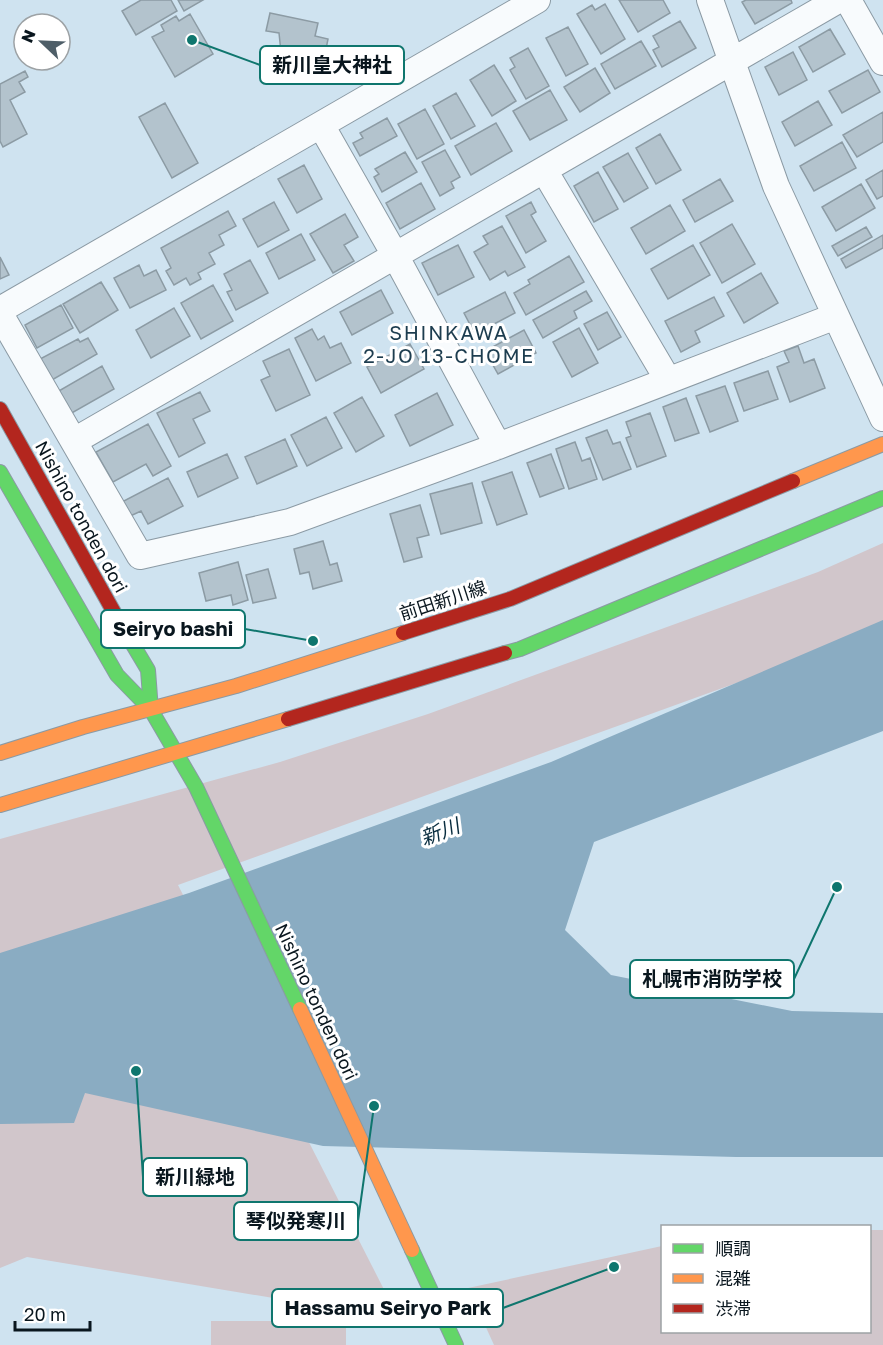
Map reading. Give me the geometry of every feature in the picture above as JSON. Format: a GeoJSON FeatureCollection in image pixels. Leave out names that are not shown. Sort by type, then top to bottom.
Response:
{"type":"FeatureCollection","features":[{"type":"Feature","properties":{"kind":"main road","name":"Nishino tonden dori"},"geometry":{"type":"LineString","coordinates":[[0,409],[148,670],[151,710]]}},
{"type":"Feature","properties":{"kind":"main road","name":"前田新川線"},"geometry":{"type":"LineString","coordinates":[[0,753],[84,727],[236,686],[510,599],[883,444]]}},
{"type":"Feature","properties":{"kind":"main road","name":"Nishino tonden dori"},"geometry":{"type":"LineString","coordinates":[[0,472],[117,675],[151,710],[199,795],[456,1345]]}},
{"type":"Feature","properties":{"kind":"main road"},"geometry":{"type":"LineString","coordinates":[[0,805],[520,649],[883,498]]}},
{"type":"Feature","properties":{"kind":"street"},"geometry":{"type":"LineString","coordinates":[[537,0],[0,312],[140,556],[291,522],[498,446],[836,316]]}},
{"type":"Feature","properties":{"kind":"street"},"geometry":{"type":"LineString","coordinates":[[710,0],[776,186],[883,418]]}},
{"type":"Feature","properties":{"kind":"street"},"geometry":{"type":"LineString","coordinates":[[74,441],[838,0]]}},
{"type":"Feature","properties":{"kind":"street"},"geometry":{"type":"LineString","coordinates":[[848,0],[883,62]]}},
{"type":"Feature","properties":{"kind":"street"},"geometry":{"type":"LineString","coordinates":[[321,125],[396,256],[498,446]]}},
{"type":"Feature","properties":{"kind":"street"},"geometry":{"type":"LineString","coordinates":[[544,170],[668,380]]}},
{"type":"Feature","properties":{"kind":"shaded area"},"geometry":{"type":"Polygon","coordinates":[[[883,543],[883,630],[178,885],[399,1319],[27,1257],[0,1268],[0,839],[280,762],[428,714],[818,572],[883,543]]]}},
{"type":"Feature","properties":{"kind":"shaded area"},"geometry":{"type":"Polygon","coordinates":[[[871,1230],[883,1230],[883,1345],[494,1345],[468,1288],[661,1246],[661,1333],[871,1333],[871,1230]]]}},
{"type":"Feature","properties":{"kind":"shaded area"},"geometry":{"type":"Polygon","coordinates":[[[211,1321],[346,1321],[346,1345],[211,1345],[211,1321]]]}},
{"type":"Feature","properties":{"kind":"water","name":"新川"},"geometry":{"type":"Polygon","coordinates":[[[883,620],[883,731],[594,842],[565,930],[611,975],[792,1011],[883,1013],[883,1157],[736,1157],[323,1146],[85,1093],[74,1123],[0,1124],[0,953],[189,893],[551,762],[883,620]]]}},
{"type":"Feature","properties":{"kind":"building"},"geometry":{"type":"Polygon","coordinates":[[[141,0],[171,0],[177,11],[136,35],[122,11],[141,0]]]}},
{"type":"Feature","properties":{"kind":"building"},"geometry":{"type":"Polygon","coordinates":[[[178,0],[203,0],[184,11],[178,0]]]}},
{"type":"Feature","properties":{"kind":"building"},"geometry":{"type":"Polygon","coordinates":[[[619,0],[663,0],[670,13],[638,32],[619,0]]]}},
{"type":"Feature","properties":{"kind":"building"},"geometry":{"type":"Polygon","coordinates":[[[746,0],[791,0],[792,3],[755,24],[742,2],[746,0]]]}},
{"type":"Feature","properties":{"kind":"building"},"geometry":{"type":"Polygon","coordinates":[[[605,4],[625,39],[601,54],[577,14],[592,5],[595,10],[605,4]]]}},
{"type":"Feature","properties":{"kind":"building"},"geometry":{"type":"Polygon","coordinates":[[[270,13],[318,23],[315,36],[328,39],[325,54],[335,56],[330,78],[309,73],[296,80],[288,69],[281,52],[279,33],[266,31],[270,13]]]}},
{"type":"Feature","properties":{"kind":"building"},"geometry":{"type":"Polygon","coordinates":[[[190,14],[213,54],[175,77],[152,37],[164,31],[161,25],[176,16],[179,21],[190,14]]]}},
{"type":"Feature","properties":{"kind":"building"},"geometry":{"type":"Polygon","coordinates":[[[680,21],[696,48],[662,67],[653,50],[659,47],[653,36],[680,21]]]}},
{"type":"Feature","properties":{"kind":"building"},"geometry":{"type":"Polygon","coordinates":[[[568,27],[588,64],[566,76],[546,38],[568,27]]]}},
{"type":"Feature","properties":{"kind":"building"},"geometry":{"type":"Polygon","coordinates":[[[830,29],[845,54],[813,72],[799,47],[830,29]]]}},
{"type":"Feature","properties":{"kind":"building"},"geometry":{"type":"Polygon","coordinates":[[[641,41],[656,66],[615,89],[601,64],[641,41]]]}},
{"type":"Feature","properties":{"kind":"building"},"geometry":{"type":"Polygon","coordinates":[[[528,48],[549,86],[526,99],[510,70],[515,67],[510,58],[528,48]]]}},
{"type":"Feature","properties":{"kind":"building"},"geometry":{"type":"Polygon","coordinates":[[[793,52],[807,80],[779,95],[765,67],[793,52]]]}},
{"type":"Feature","properties":{"kind":"building"},"geometry":{"type":"Polygon","coordinates":[[[494,65],[516,101],[492,116],[470,80],[494,65]]]}},
{"type":"Feature","properties":{"kind":"building"},"geometry":{"type":"Polygon","coordinates":[[[595,68],[610,93],[580,112],[564,87],[595,68]]]}},
{"type":"Feature","properties":{"kind":"building"},"geometry":{"type":"Polygon","coordinates":[[[868,70],[880,92],[842,113],[829,91],[868,70]]]}},
{"type":"Feature","properties":{"kind":"building"},"geometry":{"type":"Polygon","coordinates":[[[23,72],[28,77],[19,82],[25,92],[10,100],[27,134],[3,147],[0,141],[0,84],[23,72]]]}},
{"type":"Feature","properties":{"kind":"building"},"geometry":{"type":"Polygon","coordinates":[[[550,90],[567,120],[530,140],[513,111],[550,90]]]}},
{"type":"Feature","properties":{"kind":"building"},"geometry":{"type":"Polygon","coordinates":[[[456,93],[475,126],[451,139],[433,106],[456,93]]]}},
{"type":"Feature","properties":{"kind":"building"},"geometry":{"type":"Polygon","coordinates":[[[818,101],[832,125],[795,146],[782,122],[818,101]]]}},
{"type":"Feature","properties":{"kind":"building"},"geometry":{"type":"Polygon","coordinates":[[[165,103],[198,163],[172,178],[139,117],[165,103]]]}},
{"type":"Feature","properties":{"kind":"building"},"geometry":{"type":"Polygon","coordinates":[[[425,109],[444,144],[417,159],[398,124],[425,109]]]}},
{"type":"Feature","properties":{"kind":"building"},"geometry":{"type":"Polygon","coordinates":[[[883,112],[883,142],[857,157],[843,135],[883,112]]]}},
{"type":"Feature","properties":{"kind":"building"},"geometry":{"type":"Polygon","coordinates":[[[387,118],[397,136],[360,156],[353,143],[363,138],[360,133],[387,118]]]}},
{"type":"Feature","properties":{"kind":"building"},"geometry":{"type":"Polygon","coordinates":[[[496,123],[512,151],[471,175],[455,146],[496,123]]]}},
{"type":"Feature","properties":{"kind":"building"},"geometry":{"type":"Polygon","coordinates":[[[660,134],[681,170],[656,184],[636,148],[660,134]]]}},
{"type":"Feature","properties":{"kind":"building"},"geometry":{"type":"Polygon","coordinates":[[[842,142],[856,168],[814,191],[800,166],[842,142]]]}},
{"type":"Feature","properties":{"kind":"building"},"geometry":{"type":"Polygon","coordinates":[[[445,150],[460,177],[451,182],[454,188],[440,196],[422,162],[445,150]]]}},
{"type":"Feature","properties":{"kind":"building"},"geometry":{"type":"Polygon","coordinates":[[[405,152],[417,172],[382,192],[374,177],[379,174],[375,169],[405,152]]]}},
{"type":"Feature","properties":{"kind":"building"},"geometry":{"type":"Polygon","coordinates":[[[628,153],[648,188],[624,202],[603,167],[628,153]]]}},
{"type":"Feature","properties":{"kind":"building"},"geometry":{"type":"Polygon","coordinates":[[[304,165],[322,199],[297,213],[278,179],[304,165]]]}},
{"type":"Feature","properties":{"kind":"building"},"geometry":{"type":"Polygon","coordinates":[[[883,170],[883,196],[877,199],[866,180],[883,170]]]}},
{"type":"Feature","properties":{"kind":"building"},"geometry":{"type":"Polygon","coordinates":[[[598,172],[618,209],[594,222],[574,186],[598,172]]]}},
{"type":"Feature","properties":{"kind":"building"},"geometry":{"type":"Polygon","coordinates":[[[720,179],[733,201],[695,222],[683,200],[720,179]]]}},
{"type":"Feature","properties":{"kind":"building"},"geometry":{"type":"Polygon","coordinates":[[[421,183],[435,209],[400,229],[386,203],[421,183]]]}},
{"type":"Feature","properties":{"kind":"building"},"geometry":{"type":"Polygon","coordinates":[[[861,184],[875,208],[836,231],[822,207],[861,184]]]}},
{"type":"Feature","properties":{"kind":"building"},"geometry":{"type":"Polygon","coordinates":[[[274,202],[289,230],[258,247],[243,219],[274,202]]]}},
{"type":"Feature","properties":{"kind":"building"},"geometry":{"type":"Polygon","coordinates":[[[531,202],[536,212],[531,215],[546,241],[526,253],[506,216],[531,202]]]}},
{"type":"Feature","properties":{"kind":"building"},"geometry":{"type":"Polygon","coordinates":[[[670,205],[685,231],[646,254],[631,228],[670,205]]]}},
{"type":"Feature","properties":{"kind":"building"},"geometry":{"type":"Polygon","coordinates":[[[228,211],[236,226],[219,235],[224,245],[209,253],[215,264],[198,273],[201,279],[190,285],[186,278],[174,285],[166,271],[171,268],[161,248],[228,211]]]}},
{"type":"Feature","properties":{"kind":"building"},"geometry":{"type":"Polygon","coordinates":[[[345,214],[358,237],[344,245],[354,261],[333,273],[310,234],[345,214]]]}},
{"type":"Feature","properties":{"kind":"building"},"geometry":{"type":"Polygon","coordinates":[[[732,224],[755,264],[722,283],[700,243],[732,224]]]}},
{"type":"Feature","properties":{"kind":"building"},"geometry":{"type":"Polygon","coordinates":[[[502,226],[525,267],[508,276],[505,271],[490,280],[474,252],[488,244],[483,236],[502,226]]]}},
{"type":"Feature","properties":{"kind":"building"},"geometry":{"type":"Polygon","coordinates":[[[866,227],[872,237],[838,256],[832,246],[866,227]]]}},
{"type":"Feature","properties":{"kind":"building"},"geometry":{"type":"Polygon","coordinates":[[[301,234],[315,260],[279,279],[266,253],[301,234]]]}},
{"type":"Feature","properties":{"kind":"building"},"geometry":{"type":"Polygon","coordinates":[[[883,235],[883,248],[846,268],[841,259],[883,235]]]}},
{"type":"Feature","properties":{"kind":"building"},"geometry":{"type":"Polygon","coordinates":[[[458,245],[474,277],[438,295],[422,263],[458,245]]]}},
{"type":"Feature","properties":{"kind":"building"},"geometry":{"type":"Polygon","coordinates":[[[693,245],[710,275],[668,299],[651,269],[693,245]]]}},
{"type":"Feature","properties":{"kind":"building"},"geometry":{"type":"Polygon","coordinates":[[[569,256],[584,282],[526,315],[514,293],[530,284],[528,280],[569,256]]]}},
{"type":"Feature","properties":{"kind":"building"},"geometry":{"type":"Polygon","coordinates":[[[0,257],[9,275],[0,279],[0,257]]]}},
{"type":"Feature","properties":{"kind":"building"},"geometry":{"type":"Polygon","coordinates":[[[250,260],[268,293],[236,310],[227,292],[232,290],[224,274],[250,260]]]}},
{"type":"Feature","properties":{"kind":"building"},"geometry":{"type":"Polygon","coordinates":[[[139,265],[144,276],[156,270],[166,290],[130,308],[114,278],[139,265]]]}},
{"type":"Feature","properties":{"kind":"building"},"geometry":{"type":"Polygon","coordinates":[[[761,273],[778,303],[744,323],[727,293],[761,273]]]}},
{"type":"Feature","properties":{"kind":"building"},"geometry":{"type":"Polygon","coordinates":[[[101,282],[118,310],[80,333],[63,304],[101,282]]]}},
{"type":"Feature","properties":{"kind":"building"},"geometry":{"type":"Polygon","coordinates":[[[213,285],[233,321],[201,339],[181,303],[213,285]]]}},
{"type":"Feature","properties":{"kind":"building"},"geometry":{"type":"Polygon","coordinates":[[[381,290],[393,313],[352,335],[340,312],[381,290]]]}},
{"type":"Feature","properties":{"kind":"building"},"geometry":{"type":"Polygon","coordinates":[[[586,291],[592,301],[574,311],[577,318],[543,338],[533,320],[586,291]]]}},
{"type":"Feature","properties":{"kind":"building"},"geometry":{"type":"Polygon","coordinates":[[[505,292],[515,313],[475,334],[464,313],[505,292]]]}},
{"type":"Feature","properties":{"kind":"building"},"geometry":{"type":"Polygon","coordinates":[[[714,297],[724,316],[695,331],[700,342],[681,352],[665,321],[714,297]]]}},
{"type":"Feature","properties":{"kind":"building"},"geometry":{"type":"Polygon","coordinates":[[[61,305],[73,328],[37,348],[25,325],[61,305]]]}},
{"type":"Feature","properties":{"kind":"building"},"geometry":{"type":"Polygon","coordinates":[[[174,308],[190,336],[151,358],[136,330],[174,308]]]}},
{"type":"Feature","properties":{"kind":"building"},"geometry":{"type":"Polygon","coordinates":[[[607,312],[621,337],[598,350],[584,324],[607,312]]]}},
{"type":"Feature","properties":{"kind":"building"},"geometry":{"type":"Polygon","coordinates":[[[579,328],[598,363],[572,377],[553,342],[579,328]]]}},
{"type":"Feature","properties":{"kind":"building"},"geometry":{"type":"Polygon","coordinates":[[[312,329],[318,340],[324,336],[330,348],[341,343],[351,363],[316,381],[295,338],[312,329]]]}},
{"type":"Feature","properties":{"kind":"building"},"geometry":{"type":"Polygon","coordinates":[[[524,330],[536,353],[498,374],[485,351],[524,330]]]}},
{"type":"Feature","properties":{"kind":"building"},"geometry":{"type":"Polygon","coordinates":[[[88,338],[97,354],[52,380],[40,359],[78,339],[80,342],[88,338]]]}},
{"type":"Feature","properties":{"kind":"building"},"geometry":{"type":"Polygon","coordinates":[[[410,344],[424,369],[381,393],[367,367],[410,344]]]}},
{"type":"Feature","properties":{"kind":"building"},"geometry":{"type":"Polygon","coordinates":[[[798,346],[804,363],[814,359],[825,388],[790,402],[777,367],[789,362],[784,351],[798,346]]]}},
{"type":"Feature","properties":{"kind":"building"},"geometry":{"type":"Polygon","coordinates":[[[289,349],[310,395],[276,411],[261,380],[270,376],[263,361],[289,349]]]}},
{"type":"Feature","properties":{"kind":"building"},"geometry":{"type":"Polygon","coordinates":[[[102,366],[114,389],[70,414],[57,392],[102,366]]]}},
{"type":"Feature","properties":{"kind":"building"},"geometry":{"type":"Polygon","coordinates":[[[768,371],[778,399],[744,411],[734,383],[768,371]]]}},
{"type":"Feature","properties":{"kind":"building"},"geometry":{"type":"Polygon","coordinates":[[[725,386],[738,421],[710,432],[696,396],[725,386]]]}},
{"type":"Feature","properties":{"kind":"building"},"geometry":{"type":"Polygon","coordinates":[[[200,392],[210,411],[193,419],[205,443],[179,457],[157,413],[200,392]]]}},
{"type":"Feature","properties":{"kind":"building"},"geometry":{"type":"Polygon","coordinates":[[[437,393],[453,425],[410,446],[395,415],[437,393]]]}},
{"type":"Feature","properties":{"kind":"building"},"geometry":{"type":"Polygon","coordinates":[[[362,397],[384,436],[356,452],[334,413],[362,397]]]}},
{"type":"Feature","properties":{"kind":"building"},"geometry":{"type":"Polygon","coordinates":[[[686,398],[699,433],[675,441],[663,407],[686,398]]]}},
{"type":"Feature","properties":{"kind":"building"},"geometry":{"type":"Polygon","coordinates":[[[650,413],[666,456],[637,467],[626,438],[631,436],[626,422],[650,413]]]}},
{"type":"Feature","properties":{"kind":"building"},"geometry":{"type":"Polygon","coordinates":[[[326,417],[342,448],[307,466],[291,435],[326,417]]]}},
{"type":"Feature","properties":{"kind":"building"},"geometry":{"type":"Polygon","coordinates":[[[148,424],[171,466],[153,476],[146,464],[113,482],[96,452],[148,424]]]}},
{"type":"Feature","properties":{"kind":"building"},"geometry":{"type":"Polygon","coordinates":[[[607,430],[613,444],[620,442],[631,469],[603,480],[586,438],[607,430]]]}},
{"type":"Feature","properties":{"kind":"building"},"geometry":{"type":"Polygon","coordinates":[[[285,439],[297,466],[257,484],[245,457],[285,439]]]}},
{"type":"Feature","properties":{"kind":"building"},"geometry":{"type":"Polygon","coordinates":[[[575,442],[582,461],[590,458],[597,479],[569,489],[556,449],[575,442]]]}},
{"type":"Feature","properties":{"kind":"building"},"geometry":{"type":"Polygon","coordinates":[[[227,454],[238,478],[198,497],[187,472],[227,454]]]}},
{"type":"Feature","properties":{"kind":"building"},"geometry":{"type":"Polygon","coordinates":[[[551,454],[564,488],[540,497],[527,463],[551,454]]]}},
{"type":"Feature","properties":{"kind":"building"},"geometry":{"type":"Polygon","coordinates":[[[512,472],[527,514],[497,525],[482,482],[512,472]]]}},
{"type":"Feature","properties":{"kind":"building"},"geometry":{"type":"Polygon","coordinates":[[[168,478],[183,506],[148,524],[141,511],[126,518],[118,504],[168,478]]]}},
{"type":"Feature","properties":{"kind":"building"},"geometry":{"type":"Polygon","coordinates":[[[472,483],[482,523],[441,534],[430,494],[472,483]]]}},
{"type":"Feature","properties":{"kind":"building"},"geometry":{"type":"Polygon","coordinates":[[[420,505],[429,535],[417,538],[422,557],[404,562],[390,514],[420,505]]]}},
{"type":"Feature","properties":{"kind":"building"},"geometry":{"type":"Polygon","coordinates":[[[323,541],[330,565],[337,563],[342,581],[313,589],[309,572],[300,574],[294,549],[323,541]]]}},
{"type":"Feature","properties":{"kind":"building"},"geometry":{"type":"Polygon","coordinates":[[[238,562],[248,600],[233,605],[231,595],[206,601],[199,573],[238,562]]]}},
{"type":"Feature","properties":{"kind":"building"},"geometry":{"type":"Polygon","coordinates":[[[268,569],[276,598],[253,603],[246,575],[268,569]]]}},
{"type":"Feature","properties":{"kind":"traffic: fast"},"geometry":{"type":"LineString","coordinates":[[0,472],[117,675],[151,710],[196,787],[300,1009]]}},
{"type":"Feature","properties":{"kind":"traffic: fast"},"geometry":{"type":"LineString","coordinates":[[505,653],[520,649],[883,498]]}},
{"type":"Feature","properties":{"kind":"traffic: fast"},"geometry":{"type":"LineString","coordinates":[[120,623],[148,670],[151,710]]}},
{"type":"Feature","properties":{"kind":"traffic: fast"},"geometry":{"type":"LineString","coordinates":[[412,1250],[456,1345]]}},
{"type":"Feature","properties":{"kind":"traffic: slow"},"geometry":{"type":"LineString","coordinates":[[793,481],[883,444]]}},
{"type":"Feature","properties":{"kind":"traffic: slow"},"geometry":{"type":"LineString","coordinates":[[0,753],[83,727],[236,686],[403,633]]}},
{"type":"Feature","properties":{"kind":"traffic: slow"},"geometry":{"type":"LineString","coordinates":[[0,805],[288,719]]}},
{"type":"Feature","properties":{"kind":"traffic: slow"},"geometry":{"type":"LineString","coordinates":[[300,1009],[412,1250]]}},
{"type":"Feature","properties":{"kind":"traffic: jam"},"geometry":{"type":"LineString","coordinates":[[0,409],[120,623]]}},
{"type":"Feature","properties":{"kind":"traffic: jam"},"geometry":{"type":"LineString","coordinates":[[403,633],[510,599],[793,481]]}},
{"type":"Feature","properties":{"kind":"traffic: jam"},"geometry":{"type":"LineString","coordinates":[[288,719],[505,653]]}},
{"type":"Feature","properties":{"kind":"place","name":"新川皇大神社"},"geometry":{"type":"Point","coordinates":[192,40]}},
{"type":"Feature","properties":{"kind":"place","name":"Seiryo bashi"},"geometry":{"type":"Point","coordinates":[313,641]}},
{"type":"Feature","properties":{"kind":"place","name":"札幌市消防学校"},"geometry":{"type":"Point","coordinates":[837,887]}},
{"type":"Feature","properties":{"kind":"place","name":"新川緑地"},"geometry":{"type":"Point","coordinates":[136,1071]}},
{"type":"Feature","properties":{"kind":"place","name":"琴似発寒川"},"geometry":{"type":"Point","coordinates":[374,1106]}},
{"type":"Feature","properties":{"kind":"place","name":"Hassamu Seiryo Park"},"geometry":{"type":"Point","coordinates":[614,1267]}},
{"type":"Feature","properties":{"kind":"district","name":"SHINKAWA 2-JO 13-CHOME"},"geometry":{"type":"Point","coordinates":[449,344]}}]}
